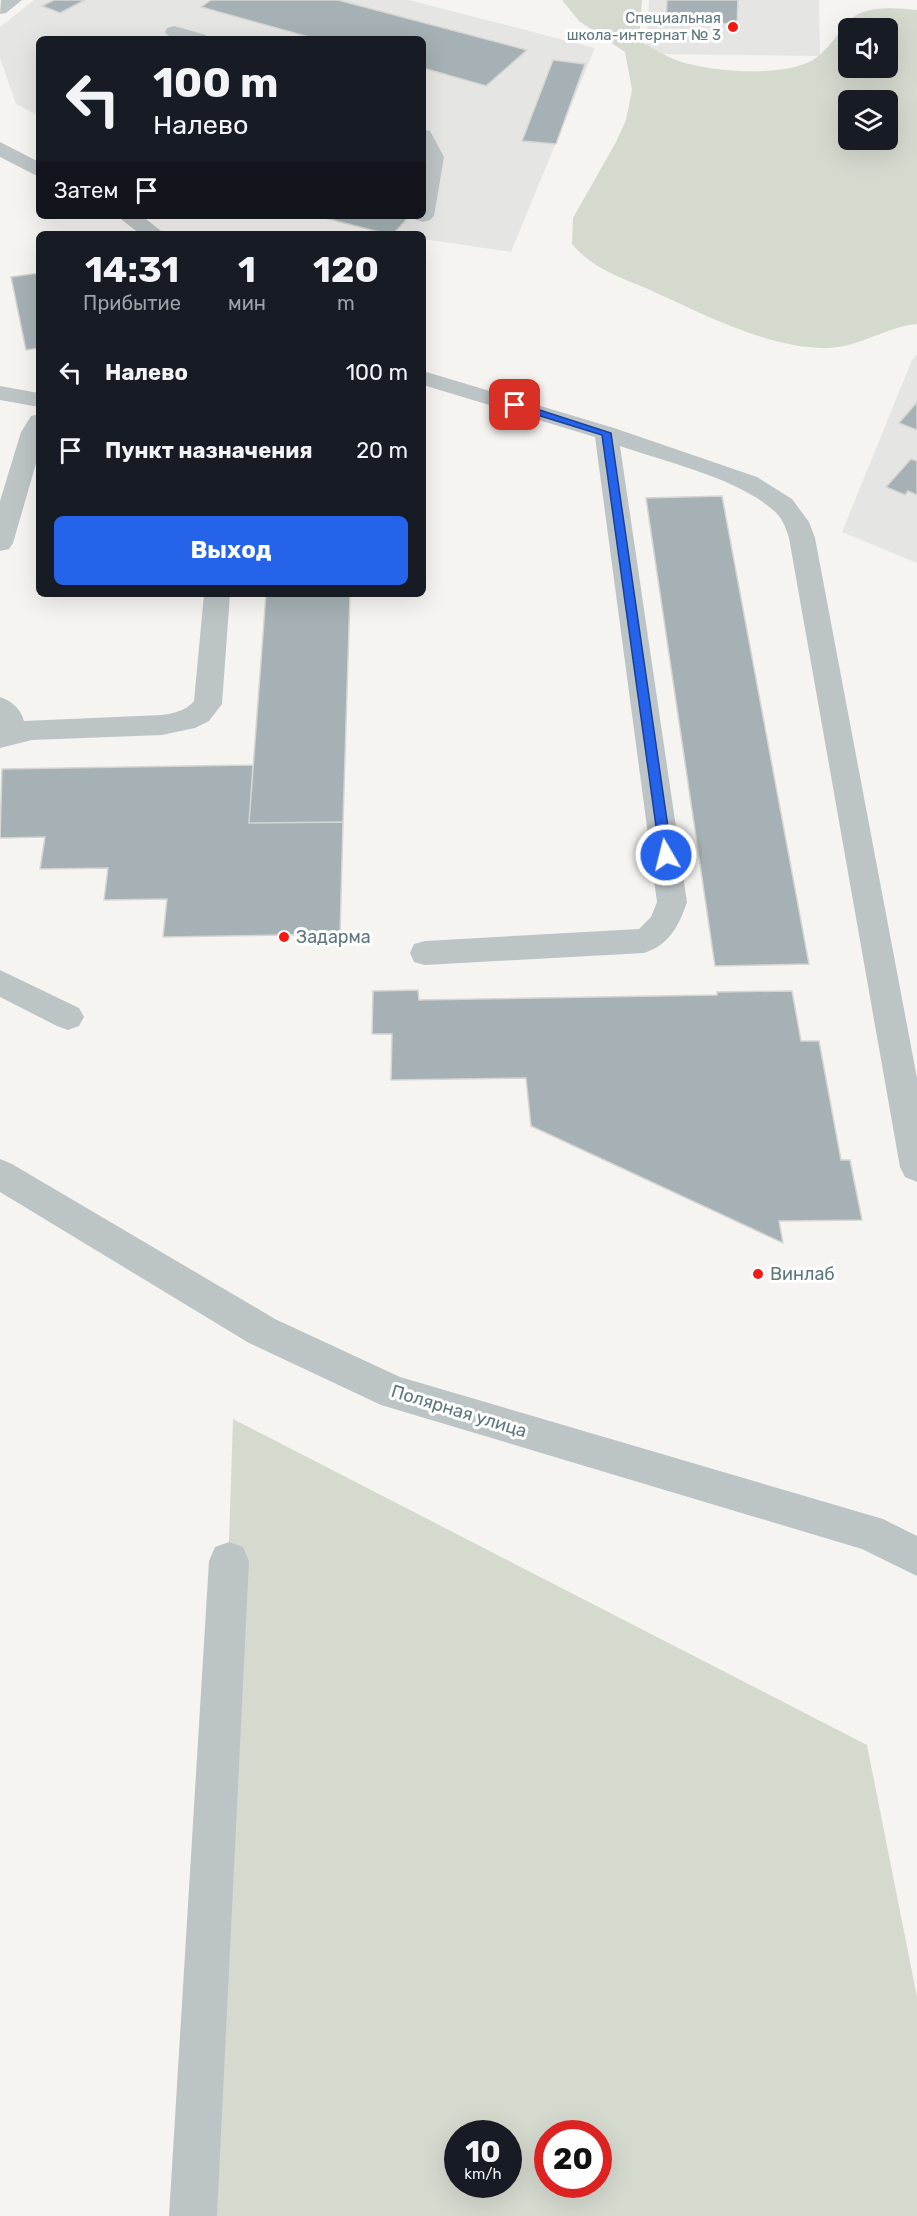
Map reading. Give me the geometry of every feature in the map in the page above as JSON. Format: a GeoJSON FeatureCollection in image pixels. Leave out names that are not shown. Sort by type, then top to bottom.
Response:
{"type":"FeatureCollection","features":[{"type":"Feature","properties":{"kind":"street"},"geometry":{"type":"LineString","coordinates":[[0,9],[13,0]]}},
{"type":"Feature","properties":{"kind":"street"},"geometry":{"type":"LineString","coordinates":[[174,32],[188,36]]}},
{"type":"Feature","properties":{"kind":"street"},"geometry":{"type":"LineString","coordinates":[[426,141],[434,157],[426,200]]}},
{"type":"Feature","properties":{"kind":"street"},"geometry":{"type":"LineString","coordinates":[[0,148],[36,169]]}},
{"type":"Feature","properties":{"kind":"street"},"geometry":{"type":"LineString","coordinates":[[132,219],[150,231]]}},
{"type":"Feature","properties":{"kind":"street"},"geometry":{"type":"LineString","coordinates":[[426,379],[606,433],[748,482],[783,505],[796,522],[804,550],[917,1167]]}},
{"type":"Feature","properties":{"kind":"street"},"geometry":{"type":"LineString","coordinates":[[0,393],[36,399]]}},
{"type":"Feature","properties":{"kind":"street"},"geometry":{"type":"LineString","coordinates":[[0,543],[36,426]]}},
{"type":"Feature","properties":{"kind":"street"},"geometry":{"type":"LineString","coordinates":[[425,953],[644,941],[657,934],[672,902],[606,433]]}},
{"type":"Feature","properties":{"kind":"street"},"geometry":{"type":"LineString","coordinates":[[0,707],[9,717],[6,736],[162,725],[185,721],[199,714],[208,704],[217,597]]}},
{"type":"Feature","properties":{"kind":"street"},"geometry":{"type":"LineString","coordinates":[[0,982],[68,1017]]}},
{"type":"Feature","properties":{"kind":"street","name":"Полярная улица"},"geometry":{"type":"LineString","coordinates":[[0,1174],[262,1331],[394,1394],[868,1532],[917,1557]]}},
{"type":"Feature","properties":{"kind":"street"},"geometry":{"type":"LineString","coordinates":[[193,2216],[229,1561]]}},
{"type":"Feature","properties":{"kind":"shaded area"},"geometry":{"type":"Polygon","coordinates":[[[34,0],[409,0],[595,48],[511,252],[426,239],[426,231],[382,231],[333,219],[426,219],[426,36],[36,36],[36,114],[16,104],[0,58],[0,27],[34,0]]]}},
{"type":"Feature","properties":{"kind":"shaded area"},"geometry":{"type":"Polygon","coordinates":[[[562,0],[642,0],[639,41],[671,58],[707,68],[764,71],[799,66],[818,56],[838,34],[838,78],[898,78],[898,18],[852,18],[870,10],[917,10],[917,324],[836,347],[824,348],[779,342],[713,319],[608,272],[583,255],[572,244],[573,218],[626,120],[632,90],[625,52],[579,21],[562,0]]]}},
{"type":"Feature","properties":{"kind":"shaded area","name":"Специальная школа-интернат № 3"},"geometry":{"type":"Polygon","coordinates":[[[649,0],[819,0],[820,56],[646,54],[649,0]]]}},
{"type":"Feature","properties":{"kind":"shaded area"},"geometry":{"type":"Polygon","coordinates":[[[917,354],[917,563],[842,532],[912,360],[917,354]]]}},
{"type":"Feature","properties":{"kind":"shaded area"},"geometry":{"type":"Polygon","coordinates":[[[233,1419],[867,1745],[917,1997],[917,2216],[207,2216],[233,1419]]]}},
{"type":"Feature","properties":{"kind":"building"},"geometry":{"type":"Polygon","coordinates":[[[54,0],[85,0],[60,13],[42,6],[54,0]]]}},
{"type":"Feature","properties":{"kind":"building"},"geometry":{"type":"Polygon","coordinates":[[[211,0],[338,0],[527,50],[486,86],[426,69],[426,36],[305,36],[201,7],[211,0]]]}},
{"type":"Feature","properties":{"kind":"building"},"geometry":{"type":"Polygon","coordinates":[[[667,0],[738,0],[737,24],[666,21],[667,0]]]}},
{"type":"Feature","properties":{"kind":"building"},"geometry":{"type":"Polygon","coordinates":[[[553,60],[585,64],[556,144],[522,141],[553,60]]]}},
{"type":"Feature","properties":{"kind":"building"},"geometry":{"type":"Polygon","coordinates":[[[330,219],[407,219],[396,231],[376,231],[330,219]]]}},
{"type":"Feature","properties":{"kind":"building"},"geometry":{"type":"Polygon","coordinates":[[[36,273],[36,348],[26,350],[11,277],[36,273]]]}},
{"type":"Feature","properties":{"kind":"building"},"geometry":{"type":"Polygon","coordinates":[[[917,402],[917,430],[899,423],[917,402]]]}},
{"type":"Feature","properties":{"kind":"building"},"geometry":{"type":"Polygon","coordinates":[[[911,459],[917,461],[917,495],[908,491],[905,495],[886,487],[911,459]]]}},
{"type":"Feature","properties":{"kind":"building"},"geometry":{"type":"Polygon","coordinates":[[[722,496],[809,964],[715,966],[646,498],[722,496]]]}},
{"type":"Feature","properties":{"kind":"building"},"geometry":{"type":"Polygon","coordinates":[[[266,597],[350,597],[343,822],[249,823],[266,597]]]}},
{"type":"Feature","properties":{"kind":"building"},"geometry":{"type":"Polygon","coordinates":[[[253,765],[249,823],[343,822],[340,934],[163,937],[167,899],[104,900],[108,868],[40,869],[45,837],[0,838],[2,769],[253,765]]]}},
{"type":"Feature","properties":{"kind":"building"},"geometry":{"type":"Polygon","coordinates":[[[418,990],[419,1000],[717,995],[717,992],[792,991],[801,1041],[819,1041],[841,1160],[850,1160],[862,1220],[779,1221],[783,1243],[531,1126],[526,1078],[391,1080],[392,1034],[372,1034],[373,991],[418,990]]]}},
{"type":"Feature","properties":{"kind":"place","name":"Специальная школа-интернат № 3"},"geometry":{"type":"Point","coordinates":[733,27]}},
{"type":"Feature","properties":{"kind":"place","name":"Задарма"},"geometry":{"type":"Point","coordinates":[284,937]}},
{"type":"Feature","properties":{"kind":"place","name":"Винлаб"},"geometry":{"type":"Point","coordinates":[758,1274]}},
{"type":"Feature","properties":{"kind":"route"},"geometry":{"type":"LineString","coordinates":[[515,405],[606,433],[666,855]]}}]}
